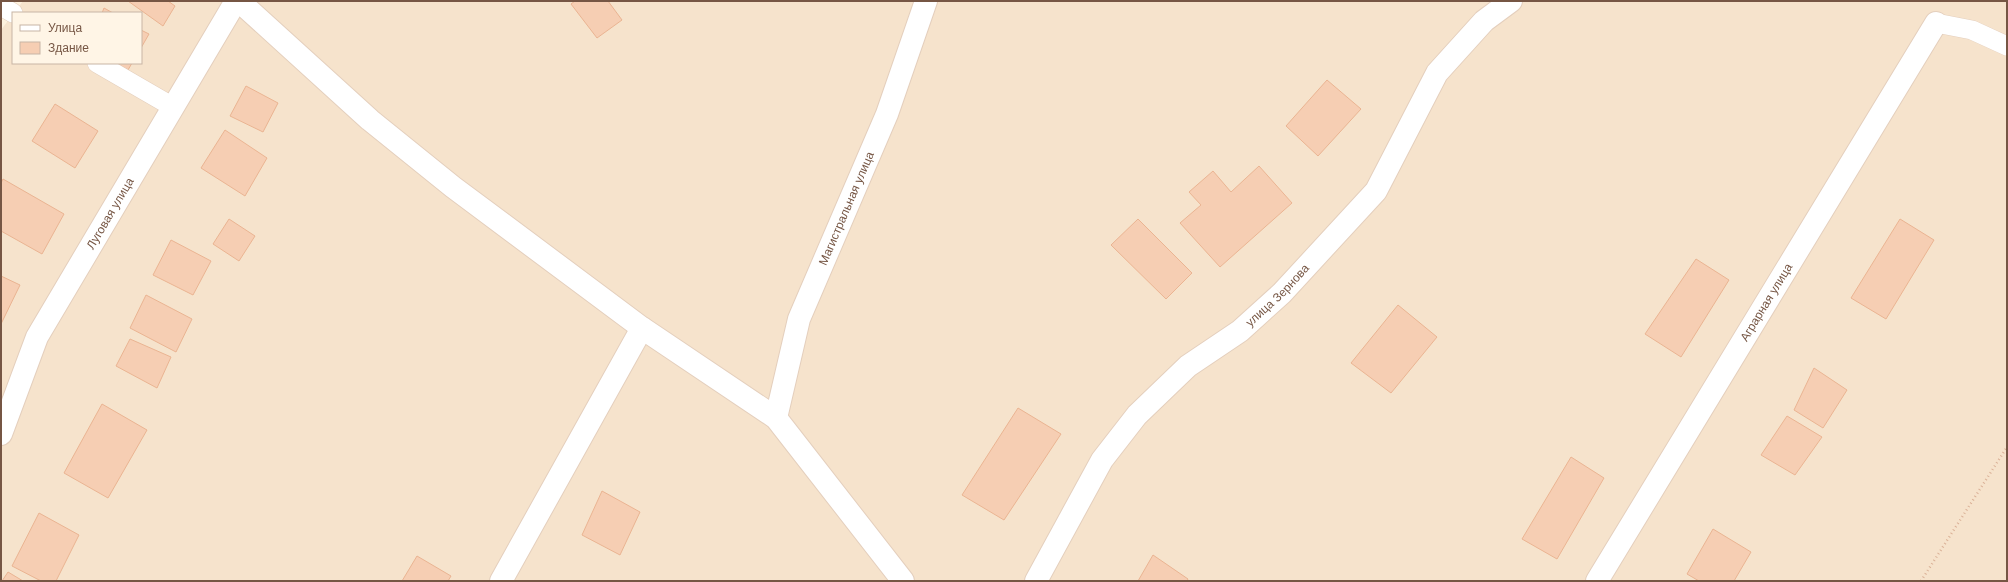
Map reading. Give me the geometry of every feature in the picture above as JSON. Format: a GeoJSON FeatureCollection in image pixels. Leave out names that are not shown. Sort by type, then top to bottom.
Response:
{"type":"FeatureCollection","features":[{"type":"Feature","properties":{"kind":"street","name":"Луговая улица"},"geometry":{"type":"LineString","coordinates":[[1,434],[36,337],[238,1]]}},
{"type":"Feature","properties":{"kind":"street"},"geometry":{"type":"LineString","coordinates":[[238,1],[370,120],[453,187],[642,328],[776,418],[903,581]]}},
{"type":"Feature","properties":{"kind":"street","name":"Магистральная улица"},"geometry":{"type":"LineString","coordinates":[[776,418],[799,319],[887,114],[926,1]]}},
{"type":"Feature","properties":{"kind":"street","name":"улица Зернова"},"geometry":{"type":"LineString","coordinates":[[1036,581],[1102,460],[1137,415],[1188,366],[1240,331],[1282,294],[1376,191],[1437,73],[1484,21],[1511,1]]}},
{"type":"Feature","properties":{"kind":"street","name":"Аграрная улица"},"geometry":{"type":"LineString","coordinates":[[1597,581],[1936,23]]}},
{"type":"Feature","properties":{"kind":"street"},"geometry":{"type":"LineString","coordinates":[[501,581],[642,328]]}},
{"type":"Feature","properties":{"kind":"lane"},"geometry":{"type":"LineString","coordinates":[[1,6],[12,12]]}},
{"type":"Feature","properties":{"kind":"lane"},"geometry":{"type":"LineString","coordinates":[[1936,23],[1972,30],[2007,46]]}},
{"type":"Feature","properties":{"kind":"lane"},"geometry":{"type":"LineString","coordinates":[[99,64],[173,107]]}},
{"type":"Feature","properties":{"kind":"path"},"geometry":{"type":"LineString","coordinates":[[1921,581],[2007,447]]}},
{"type":"Feature","properties":{"kind":"shaded area"},"geometry":{"type":"Polygon","coordinates":[[[23,1],[2007,1],[2007,581],[1,581],[1,30],[12,15],[12,64],[142,64],[142,12],[15,12],[23,1]]]}},
{"type":"Feature","properties":{"kind":"building"},"geometry":{"type":"Polygon","coordinates":[[[128,1],[168,1],[175,6],[163,26],[128,1]]]}},
{"type":"Feature","properties":{"kind":"building"},"geometry":{"type":"Polygon","coordinates":[[[575,1],[608,1],[622,20],[597,38],[571,4],[575,1]]]}},
{"type":"Feature","properties":{"kind":"building"},"geometry":{"type":"Polygon","coordinates":[[[104,8],[111,12],[102,12],[104,8]]]}},
{"type":"Feature","properties":{"kind":"building"},"geometry":{"type":"Polygon","coordinates":[[[142,30],[149,34],[142,46],[142,30]]]}},
{"type":"Feature","properties":{"kind":"building"},"geometry":{"type":"Polygon","coordinates":[[[118,64],[131,64],[128,70],[118,64]]]}},
{"type":"Feature","properties":{"kind":"building"},"geometry":{"type":"Polygon","coordinates":[[[1327,80],[1361,109],[1318,156],[1286,126],[1327,80]]]}},
{"type":"Feature","properties":{"kind":"building"},"geometry":{"type":"Polygon","coordinates":[[[246,86],[278,103],[263,132],[230,116],[246,86]]]}},
{"type":"Feature","properties":{"kind":"building"},"geometry":{"type":"Polygon","coordinates":[[[55,104],[98,131],[75,168],[32,141],[55,104]]]}},
{"type":"Feature","properties":{"kind":"building"},"geometry":{"type":"Polygon","coordinates":[[[225,130],[267,158],[245,196],[201,168],[225,130]]]}},
{"type":"Feature","properties":{"kind":"building"},"geometry":{"type":"Polygon","coordinates":[[[1259,166],[1292,203],[1220,267],[1180,223],[1201,205],[1189,192],[1213,171],[1231,192],[1259,166]]]}},
{"type":"Feature","properties":{"kind":"building"},"geometry":{"type":"Polygon","coordinates":[[[3,179],[64,214],[42,254],[1,231],[1,183],[3,179]]]}},
{"type":"Feature","properties":{"kind":"building"},"geometry":{"type":"Polygon","coordinates":[[[229,219],[255,236],[239,261],[213,244],[229,219]]]}},
{"type":"Feature","properties":{"kind":"building"},"geometry":{"type":"Polygon","coordinates":[[[1138,219],[1192,273],[1166,299],[1111,245],[1138,219]]]}},
{"type":"Feature","properties":{"kind":"building"},"geometry":{"type":"Polygon","coordinates":[[[1900,219],[1934,240],[1886,319],[1851,298],[1900,219]]]}},
{"type":"Feature","properties":{"kind":"building"},"geometry":{"type":"Polygon","coordinates":[[[171,240],[211,261],[193,295],[153,275],[171,240]]]}},
{"type":"Feature","properties":{"kind":"building"},"geometry":{"type":"Polygon","coordinates":[[[1696,259],[1729,280],[1681,357],[1645,334],[1696,259]]]}},
{"type":"Feature","properties":{"kind":"building"},"geometry":{"type":"Polygon","coordinates":[[[1,276],[20,285],[1,324],[1,276]]]}},
{"type":"Feature","properties":{"kind":"building"},"geometry":{"type":"Polygon","coordinates":[[[146,295],[192,319],[176,352],[130,328],[146,295]]]}},
{"type":"Feature","properties":{"kind":"building"},"geometry":{"type":"Polygon","coordinates":[[[1398,305],[1437,337],[1391,393],[1351,363],[1398,305]]]}},
{"type":"Feature","properties":{"kind":"building"},"geometry":{"type":"Polygon","coordinates":[[[130,339],[171,357],[157,388],[116,366],[130,339]]]}},
{"type":"Feature","properties":{"kind":"building"},"geometry":{"type":"Polygon","coordinates":[[[1814,368],[1847,390],[1823,428],[1794,410],[1814,368]]]}},
{"type":"Feature","properties":{"kind":"building"},"geometry":{"type":"Polygon","coordinates":[[[102,404],[147,430],[108,498],[64,473],[102,404]]]}},
{"type":"Feature","properties":{"kind":"building"},"geometry":{"type":"Polygon","coordinates":[[[1018,408],[1061,434],[1004,520],[962,495],[1018,408]]]}},
{"type":"Feature","properties":{"kind":"building"},"geometry":{"type":"Polygon","coordinates":[[[1787,416],[1822,437],[1795,475],[1761,455],[1787,416]]]}},
{"type":"Feature","properties":{"kind":"building"},"geometry":{"type":"Polygon","coordinates":[[[1571,457],[1604,478],[1557,559],[1522,539],[1571,457]]]}},
{"type":"Feature","properties":{"kind":"building"},"geometry":{"type":"Polygon","coordinates":[[[602,491],[640,512],[620,555],[582,535],[602,491]]]}},
{"type":"Feature","properties":{"kind":"building"},"geometry":{"type":"Polygon","coordinates":[[[39,513],[79,535],[56,581],[41,581],[12,566],[39,513]]]}},
{"type":"Feature","properties":{"kind":"building"},"geometry":{"type":"Polygon","coordinates":[[[1713,529],[1751,552],[1734,581],[1699,581],[1687,574],[1713,529]]]}},
{"type":"Feature","properties":{"kind":"building"},"geometry":{"type":"Polygon","coordinates":[[[1153,555],[1188,579],[1187,581],[1138,581],[1153,555]]]}},
{"type":"Feature","properties":{"kind":"building"},"geometry":{"type":"Polygon","coordinates":[[[417,556],[451,576],[448,581],[402,581],[417,556]]]}},
{"type":"Feature","properties":{"kind":"building"},"geometry":{"type":"Polygon","coordinates":[[[8,572],[23,581],[2,581],[8,572]]]}}]}
